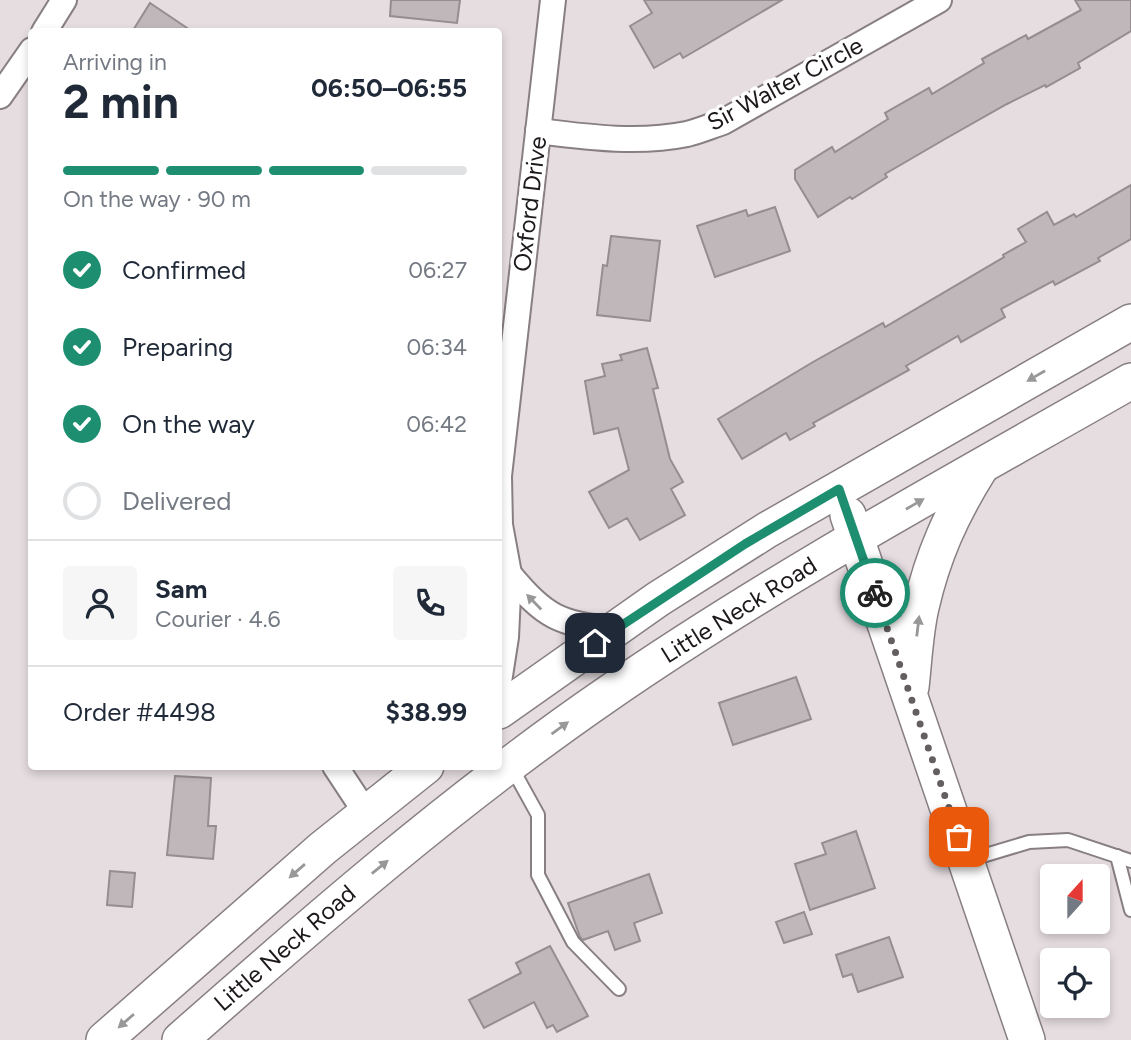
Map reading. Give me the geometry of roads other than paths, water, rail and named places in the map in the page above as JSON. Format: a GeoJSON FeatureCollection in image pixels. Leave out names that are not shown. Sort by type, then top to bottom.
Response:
{"type":"FeatureCollection","features":[{"type":"Feature","properties":{"kind":"street"},"geometry":{"type":"LineString","coordinates":[[46,28],[64,0]]}},
{"type":"Feature","properties":{"kind":"street","name":"Oxford Drive"},"geometry":{"type":"LineString","coordinates":[[502,449],[553,0]]}},
{"type":"Feature","properties":{"kind":"street","name":"Sir Walter Circle"},"geometry":{"type":"LineString","coordinates":[[538,131],[600,139],[660,138],[689,134],[723,122],[939,0]]}},
{"type":"Feature","properties":{"kind":"street"},"geometry":{"type":"LineString","coordinates":[[0,96],[28,56]]}},
{"type":"Feature","properties":{"kind":"street","name":"Little Neck Road"},"geometry":{"type":"LineString","coordinates":[[502,709],[614,630],[767,530],[1131,322]]}},
{"type":"Feature","properties":{"kind":"street","name":"Little Neck Road"},"geometry":{"type":"LineString","coordinates":[[180,1040],[320,916],[460,802],[604,696],[730,613],[856,537],[1131,381]]}},
{"type":"Feature","properties":{"kind":"street"},"geometry":{"type":"LineString","coordinates":[[910,694],[920,609],[936,554],[954,508],[981,466]]}},
{"type":"Feature","properties":{"kind":"street"},"geometry":{"type":"LineString","coordinates":[[839,489],[1027,1040]]}},
{"type":"Feature","properties":{"kind":"street","name":"Oxford Drive"},"geometry":{"type":"LineString","coordinates":[[502,542],[509,574],[502,663]]}},
{"type":"Feature","properties":{"kind":"street","name":"Oxford Drive"},"geometry":{"type":"LineString","coordinates":[[509,574],[542,611],[581,626],[614,630]]}},
{"type":"Feature","properties":{"kind":"street"},"geometry":{"type":"LineString","coordinates":[[338,770],[366,813]]}},
{"type":"Feature","properties":{"kind":"street","name":"Little Neck Road"},"geometry":{"type":"LineString","coordinates":[[104,1040],[323,848],[421,770]]}},
{"type":"Feature","properties":{"kind":"lane"},"geometry":{"type":"LineString","coordinates":[[510,765],[538,815],[538,875],[573,942],[619,989]]}},
{"type":"Feature","properties":{"kind":"lane"},"geometry":{"type":"LineString","coordinates":[[967,860],[1029,842],[1068,840],[1131,861]]}},
{"type":"Feature","properties":{"kind":"lane"},"geometry":{"type":"LineString","coordinates":[[1116,856],[1131,910]]}}]}
